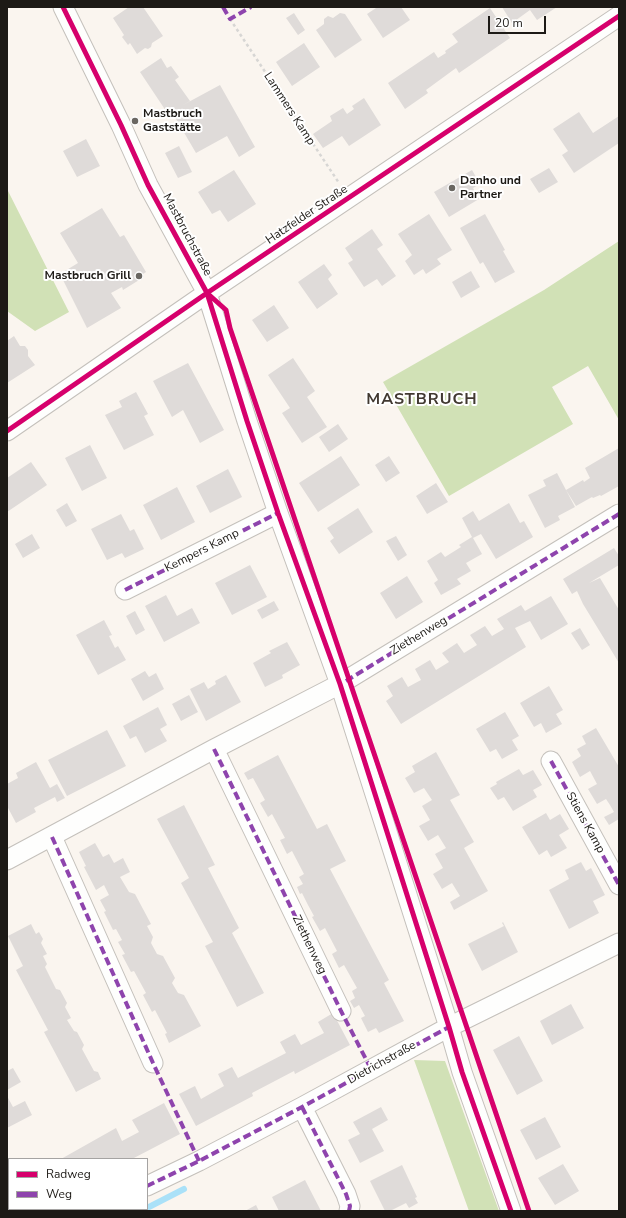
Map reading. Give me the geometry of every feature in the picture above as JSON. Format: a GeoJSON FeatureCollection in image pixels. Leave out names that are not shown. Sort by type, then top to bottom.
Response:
{"type":"FeatureCollection","features":[{"type":"Feature","properties":{"kind":"street","name":"Mastbruchstraße"},"geometry":{"type":"LineString","coordinates":[[63,7],[121,124],[148,185],[207,293],[247,421],[278,513],[340,684],[462,1072],[511,1211]]}},
{"type":"Feature","properties":{"kind":"street","name":"Hatzfelder Straße"},"geometry":{"type":"LineString","coordinates":[[7,431],[207,293],[349,199],[619,16]]}},
{"type":"Feature","properties":{"kind":"street","name":"Kempers Kamp"},"geometry":{"type":"LineString","coordinates":[[125,590],[278,513]]}},
{"type":"Feature","properties":{"kind":"street","name":"Ziethenweg"},"geometry":{"type":"LineString","coordinates":[[7,860],[214,749],[340,684],[619,514]]}},
{"type":"Feature","properties":{"kind":"street","name":"Ziethenweg"},"geometry":{"type":"LineString","coordinates":[[214,749],[341,1011]]}},
{"type":"Feature","properties":{"kind":"street","name":"Stiens Kamp"},"geometry":{"type":"LineString","coordinates":[[550,761],[619,885]]}},
{"type":"Feature","properties":{"kind":"street"},"geometry":{"type":"LineString","coordinates":[[52,836],[153,1064]]}},
{"type":"Feature","properties":{"kind":"street","name":"Dietrichstraße"},"geometry":{"type":"LineString","coordinates":[[148,1186],[199,1161],[302,1107],[449,1027],[619,943]]}},
{"type":"Feature","properties":{"kind":"street"},"geometry":{"type":"LineString","coordinates":[[302,1107],[346,1194],[350,1206],[349,1211]]}},
{"type":"Feature","properties":{"kind":"green space"},"geometry":{"type":"Polygon","coordinates":[[[7,189],[69,312],[35,331],[7,311],[7,189]]]}},
{"type":"Feature","properties":{"kind":"green space"},"geometry":{"type":"Polygon","coordinates":[[[619,241],[619,420],[588,366],[552,387],[573,424],[449,496],[383,382],[544,290],[619,241]]]}},
{"type":"Feature","properties":{"kind":"green space"},"geometry":{"type":"Polygon","coordinates":[[[414,1060],[445,1061],[499,1211],[469,1211],[414,1060]]]}},
{"type":"Feature","properties":{"kind":"building"},"geometry":{"type":"Polygon","coordinates":[[[129,7],[143,7],[163,36],[152,43],[151,47],[148,49],[145,48],[137,54],[130,43],[128,45],[122,37],[124,35],[113,18],[129,7]]]}},
{"type":"Feature","properties":{"kind":"building"},"geometry":{"type":"Polygon","coordinates":[[[375,7],[401,7],[410,20],[383,38],[367,14],[376,8],[375,7]]]}},
{"type":"Feature","properties":{"kind":"building"},"geometry":{"type":"Polygon","coordinates":[[[502,7],[557,7],[537,20],[530,10],[512,23],[502,7]]]}},
{"type":"Feature","properties":{"kind":"building"},"geometry":{"type":"Polygon","coordinates":[[[490,8],[510,38],[459,73],[456,68],[426,90],[428,93],[405,109],[388,83],[434,52],[438,58],[446,53],[445,51],[458,42],[452,34],[490,8]]]}},
{"type":"Feature","properties":{"kind":"building"},"geometry":{"type":"Polygon","coordinates":[[[294,13],[305,30],[298,35],[286,18],[294,13]]]}},
{"type":"Feature","properties":{"kind":"building"},"geometry":{"type":"Polygon","coordinates":[[[340,13],[345,14],[362,40],[335,58],[316,30],[324,24],[324,19],[328,16],[333,18],[340,13]]]}},
{"type":"Feature","properties":{"kind":"building"},"geometry":{"type":"Polygon","coordinates":[[[304,43],[320,67],[292,86],[276,62],[304,43]]]}},
{"type":"Feature","properties":{"kind":"building"},"geometry":{"type":"Polygon","coordinates":[[[161,58],[167,68],[171,66],[179,77],[175,80],[190,101],[183,105],[220,85],[255,147],[239,157],[227,136],[196,153],[172,112],[168,114],[140,72],[161,58]]]}},
{"type":"Feature","properties":{"kind":"building"},"geometry":{"type":"Polygon","coordinates":[[[364,98],[381,125],[349,146],[342,136],[323,148],[313,134],[332,121],[330,116],[343,108],[347,114],[354,109],[352,106],[364,98]]]}},
{"type":"Feature","properties":{"kind":"building"},"geometry":{"type":"Polygon","coordinates":[[[579,112],[593,133],[619,116],[619,143],[574,173],[562,155],[568,151],[553,129],[579,112]]]}},
{"type":"Feature","properties":{"kind":"building"},"geometry":{"type":"Polygon","coordinates":[[[86,139],[100,166],[77,177],[63,151],[86,139]]]}},
{"type":"Feature","properties":{"kind":"building"},"geometry":{"type":"Polygon","coordinates":[[[179,146],[192,172],[178,178],[165,153],[179,146]]]}},
{"type":"Feature","properties":{"kind":"building"},"geometry":{"type":"Polygon","coordinates":[[[549,168],[558,182],[539,193],[530,179],[549,168]]]}},
{"type":"Feature","properties":{"kind":"building"},"geometry":{"type":"Polygon","coordinates":[[[234,170],[256,204],[228,222],[220,210],[212,214],[198,192],[234,170]]]}},
{"type":"Feature","properties":{"kind":"building"},"geometry":{"type":"Polygon","coordinates":[[[472,170],[480,184],[473,188],[479,199],[449,217],[434,192],[472,170]]]}},
{"type":"Feature","properties":{"kind":"building"},"geometry":{"type":"Polygon","coordinates":[[[102,208],[120,237],[124,235],[146,272],[143,274],[144,277],[123,290],[122,287],[111,293],[121,308],[87,328],[60,274],[78,263],[60,233],[102,208]]]}},
{"type":"Feature","properties":{"kind":"building"},"geometry":{"type":"Polygon","coordinates":[[[429,214],[452,250],[437,259],[441,264],[426,274],[423,269],[414,275],[405,261],[412,255],[398,234],[429,214]]]}},
{"type":"Feature","properties":{"kind":"building"},"geometry":{"type":"Polygon","coordinates":[[[485,214],[505,250],[503,251],[515,272],[495,283],[483,262],[480,264],[460,228],[485,214]]]}},
{"type":"Feature","properties":{"kind":"building"},"geometry":{"type":"Polygon","coordinates":[[[372,229],[383,245],[377,249],[396,276],[382,286],[377,279],[364,287],[348,263],[353,260],[345,248],[372,229]]]}},
{"type":"Feature","properties":{"kind":"building"},"geometry":{"type":"Polygon","coordinates":[[[324,264],[332,275],[328,279],[338,294],[317,309],[298,282],[324,264]]]}},
{"type":"Feature","properties":{"kind":"building"},"geometry":{"type":"Polygon","coordinates":[[[471,271],[480,287],[461,298],[452,282],[471,271]]]}},
{"type":"Feature","properties":{"kind":"building"},"geometry":{"type":"Polygon","coordinates":[[[274,305],[289,328],[267,342],[252,320],[274,305]]]}},
{"type":"Feature","properties":{"kind":"building"},"geometry":{"type":"Polygon","coordinates":[[[14,336],[20,346],[25,346],[28,350],[28,356],[35,365],[7,383],[7,341],[14,336]]]}},
{"type":"Feature","properties":{"kind":"building"},"geometry":{"type":"Polygon","coordinates":[[[293,358],[315,391],[307,397],[327,427],[302,443],[282,413],[290,408],[268,375],[293,358]]]}},
{"type":"Feature","properties":{"kind":"building"},"geometry":{"type":"Polygon","coordinates":[[[188,363],[224,430],[200,443],[183,410],[172,417],[153,381],[188,363]]]}},
{"type":"Feature","properties":{"kind":"building"},"geometry":{"type":"Polygon","coordinates":[[[136,392],[148,414],[144,416],[154,435],[124,450],[105,415],[122,407],[119,401],[136,392]]]}},
{"type":"Feature","properties":{"kind":"building"},"geometry":{"type":"Polygon","coordinates":[[[338,424],[348,439],[329,452],[319,437],[338,424]]]}},
{"type":"Feature","properties":{"kind":"building"},"geometry":{"type":"Polygon","coordinates":[[[90,445],[107,478],[82,491],[65,458],[90,445]]]}},
{"type":"Feature","properties":{"kind":"building"},"geometry":{"type":"Polygon","coordinates":[[[619,448],[619,486],[601,496],[592,497],[576,506],[566,490],[583,480],[584,482],[590,478],[585,468],[619,448]]]}},
{"type":"Feature","properties":{"kind":"building"},"geometry":{"type":"Polygon","coordinates":[[[341,456],[360,485],[318,512],[299,483],[341,456]]]}},
{"type":"Feature","properties":{"kind":"building"},"geometry":{"type":"Polygon","coordinates":[[[389,456],[400,473],[386,482],[375,465],[389,456]]]}},
{"type":"Feature","properties":{"kind":"building"},"geometry":{"type":"Polygon","coordinates":[[[31,462],[47,485],[7,512],[7,478],[31,462]]]}},
{"type":"Feature","properties":{"kind":"building"},"geometry":{"type":"Polygon","coordinates":[[[228,469],[242,497],[210,513],[196,486],[228,469]]]}},
{"type":"Feature","properties":{"kind":"building"},"geometry":{"type":"Polygon","coordinates":[[[557,473],[575,507],[558,516],[560,520],[545,528],[528,495],[546,486],[543,480],[557,473]]]}},
{"type":"Feature","properties":{"kind":"building"},"geometry":{"type":"Polygon","coordinates":[[[436,483],[448,502],[427,514],[416,496],[436,483]]]}},
{"type":"Feature","properties":{"kind":"building"},"geometry":{"type":"Polygon","coordinates":[[[177,487],[195,522],[161,540],[143,505],[177,487]]]}},
{"type":"Feature","properties":{"kind":"building"},"geometry":{"type":"Polygon","coordinates":[[[67,503],[77,521],[66,527],[56,510],[67,503]]]}},
{"type":"Feature","properties":{"kind":"building"},"geometry":{"type":"Polygon","coordinates":[[[509,503],[520,523],[524,521],[533,537],[496,559],[481,534],[473,538],[482,554],[466,563],[471,571],[457,579],[461,584],[441,595],[434,583],[438,580],[427,561],[441,552],[445,557],[461,547],[459,545],[472,537],[462,518],[473,511],[479,521],[509,503]]]}},
{"type":"Feature","properties":{"kind":"building"},"geometry":{"type":"Polygon","coordinates":[[[358,508],[373,532],[339,554],[330,541],[334,538],[327,528],[358,508]]]}},
{"type":"Feature","properties":{"kind":"building"},"geometry":{"type":"Polygon","coordinates":[[[121,514],[130,531],[134,529],[144,549],[125,558],[122,553],[107,560],[91,529],[121,514]]]}},
{"type":"Feature","properties":{"kind":"building"},"geometry":{"type":"Polygon","coordinates":[[[32,534],[40,548],[23,558],[15,544],[32,534]]]}},
{"type":"Feature","properties":{"kind":"building"},"geometry":{"type":"Polygon","coordinates":[[[396,536],[407,555],[398,561],[386,541],[396,536]]]}},
{"type":"Feature","properties":{"kind":"building"},"geometry":{"type":"Polygon","coordinates":[[[614,548],[619,556],[619,565],[589,583],[600,578],[619,610],[619,663],[583,604],[577,591],[572,594],[563,579],[614,548]]]}},
{"type":"Feature","properties":{"kind":"building"},"geometry":{"type":"Polygon","coordinates":[[[250,565],[267,597],[232,615],[215,583],[250,565]]]}},
{"type":"Feature","properties":{"kind":"building"},"geometry":{"type":"Polygon","coordinates":[[[407,576],[423,602],[396,619],[380,593],[407,576]]]}},
{"type":"Feature","properties":{"kind":"building"},"geometry":{"type":"Polygon","coordinates":[[[166,595],[177,616],[192,608],[200,623],[164,642],[145,606],[166,595]]]}},
{"type":"Feature","properties":{"kind":"building"},"geometry":{"type":"Polygon","coordinates":[[[551,596],[568,624],[541,640],[530,621],[515,628],[526,647],[401,724],[386,701],[393,696],[387,686],[402,677],[408,687],[421,680],[415,669],[430,660],[436,670],[449,662],[442,653],[457,643],[464,653],[477,645],[470,635],[485,626],[492,636],[504,629],[497,619],[521,605],[525,611],[551,596]]]}},
{"type":"Feature","properties":{"kind":"building"},"geometry":{"type":"Polygon","coordinates":[[[274,601],[279,610],[262,619],[257,610],[274,601]]]}},
{"type":"Feature","properties":{"kind":"building"},"geometry":{"type":"Polygon","coordinates":[[[135,611],[145,630],[136,635],[126,616],[135,611]]]}},
{"type":"Feature","properties":{"kind":"building"},"geometry":{"type":"Polygon","coordinates":[[[104,620],[112,635],[109,636],[115,648],[118,646],[126,660],[98,675],[76,635],[104,620]]]}},
{"type":"Feature","properties":{"kind":"building"},"geometry":{"type":"Polygon","coordinates":[[[580,628],[590,645],[582,650],[571,633],[580,628]]]}},
{"type":"Feature","properties":{"kind":"building"},"geometry":{"type":"Polygon","coordinates":[[[287,642],[300,665],[282,675],[283,678],[265,687],[253,663],[271,653],[269,651],[287,642]]]}},
{"type":"Feature","properties":{"kind":"building"},"geometry":{"type":"Polygon","coordinates":[[[145,671],[149,677],[156,673],[164,689],[143,701],[131,679],[145,671]]]}},
{"type":"Feature","properties":{"kind":"building"},"geometry":{"type":"Polygon","coordinates":[[[226,675],[241,702],[206,721],[190,689],[204,682],[208,689],[216,684],[215,681],[226,675]]]}},
{"type":"Feature","properties":{"kind":"building"},"geometry":{"type":"Polygon","coordinates":[[[549,686],[563,710],[556,714],[562,724],[546,733],[541,723],[534,727],[520,703],[549,686]]]}},
{"type":"Feature","properties":{"kind":"building"},"geometry":{"type":"Polygon","coordinates":[[[189,695],[198,712],[181,721],[172,704],[189,695]]]}},
{"type":"Feature","properties":{"kind":"building"},"geometry":{"type":"Polygon","coordinates":[[[158,707],[167,725],[160,729],[167,741],[145,753],[136,736],[130,739],[123,726],[158,707]]]}},
{"type":"Feature","properties":{"kind":"building"},"geometry":{"type":"Polygon","coordinates":[[[505,712],[519,736],[512,740],[518,750],[502,759],[496,749],[490,752],[476,729],[505,712]]]}},
{"type":"Feature","properties":{"kind":"building"},"geometry":{"type":"Polygon","coordinates":[[[596,728],[619,767],[619,819],[609,825],[604,817],[614,812],[610,805],[606,799],[597,804],[588,789],[597,784],[590,771],[580,777],[572,762],[581,756],[577,749],[586,744],[582,736],[596,728]]]}},
{"type":"Feature","properties":{"kind":"building"},"geometry":{"type":"Polygon","coordinates":[[[107,730],[126,766],[67,796],[48,760],[107,730]]]}},
{"type":"Feature","properties":{"kind":"building"},"geometry":{"type":"Polygon","coordinates":[[[436,752],[460,795],[450,800],[474,842],[464,848],[488,891],[454,910],[450,902],[460,896],[452,883],[442,889],[433,874],[443,868],[435,854],[446,848],[438,835],[428,841],[419,826],[430,820],[422,806],[432,800],[424,788],[414,793],[405,778],[415,772],[412,766],[436,752]]]}},
{"type":"Feature","properties":{"kind":"building"},"geometry":{"type":"Polygon","coordinates":[[[278,755],[317,829],[327,824],[346,861],[330,869],[389,980],[384,983],[404,1021],[379,1033],[376,1028],[368,1032],[361,1018],[365,1016],[359,1005],[354,1008],[350,1001],[355,998],[352,991],[357,988],[344,965],[339,968],[332,954],[337,951],[325,928],[320,931],[312,917],[314,916],[302,893],[300,894],[297,887],[303,884],[299,877],[304,874],[292,851],[287,854],[280,840],[285,838],[272,814],[268,817],[260,803],[265,800],[253,778],[248,780],[244,773],[278,755]]]}},
{"type":"Feature","properties":{"kind":"building"},"geometry":{"type":"Polygon","coordinates":[[[36,762],[50,788],[57,784],[65,798],[57,802],[55,797],[34,808],[36,812],[16,823],[7,806],[7,784],[18,778],[16,773],[36,762]]]}},
{"type":"Feature","properties":{"kind":"building"},"geometry":{"type":"Polygon","coordinates":[[[519,769],[523,775],[533,770],[542,785],[533,790],[537,797],[513,811],[504,797],[498,800],[490,788],[497,784],[496,782],[519,769]]]}},
{"type":"Feature","properties":{"kind":"building"},"geometry":{"type":"Polygon","coordinates":[[[184,805],[215,865],[208,868],[239,928],[232,933],[264,993],[237,1007],[205,946],[213,942],[181,883],[189,878],[157,819],[184,805]]]}},
{"type":"Feature","properties":{"kind":"building"},"geometry":{"type":"Polygon","coordinates":[[[546,813],[550,820],[560,814],[569,829],[559,835],[567,848],[551,857],[547,850],[539,855],[522,827],[546,813]]]}},
{"type":"Feature","properties":{"kind":"building"},"geometry":{"type":"Polygon","coordinates":[[[95,843],[103,857],[109,854],[114,863],[123,858],[130,872],[120,877],[129,892],[135,894],[151,924],[147,926],[153,937],[151,943],[157,954],[163,956],[175,978],[172,983],[178,993],[184,995],[201,1026],[169,1043],[165,1034],[167,1033],[155,1010],[152,1012],[143,995],[146,993],[134,971],[131,972],[122,955],[125,954],[118,942],[122,940],[116,929],[113,930],[104,912],[106,911],[100,900],[109,895],[104,885],[96,890],[84,867],[86,866],[79,852],[95,843]]]}},
{"type":"Feature","properties":{"kind":"building"},"geometry":{"type":"Polygon","coordinates":[[[581,862],[586,871],[591,868],[605,895],[593,901],[599,913],[569,929],[549,890],[569,879],[565,870],[581,862]]]}},
{"type":"Feature","properties":{"kind":"building"},"geometry":{"type":"Polygon","coordinates":[[[503,922],[518,952],[482,971],[468,944],[504,926],[502,923],[503,922]]]}},
{"type":"Feature","properties":{"kind":"building"},"geometry":{"type":"Polygon","coordinates":[[[31,924],[36,934],[39,932],[43,939],[41,943],[47,954],[43,956],[47,964],[45,967],[56,989],[60,990],[67,1003],[65,1007],[71,1018],[67,1020],[74,1031],[77,1032],[84,1045],[82,1049],[94,1071],[98,1072],[101,1079],[76,1092],[44,1032],[48,1030],[16,970],[23,966],[8,936],[31,924]]]}},
{"type":"Feature","properties":{"kind":"building"},"geometry":{"type":"Polygon","coordinates":[[[571,1004],[584,1028],[552,1045],[540,1021],[571,1004]]]}},
{"type":"Feature","properties":{"kind":"building"},"geometry":{"type":"Polygon","coordinates":[[[333,1013],[350,1045],[295,1074],[294,1071],[252,1093],[253,1096],[196,1126],[179,1094],[195,1086],[201,1099],[224,1086],[218,1074],[232,1067],[238,1078],[286,1053],[280,1042],[295,1034],[301,1045],[324,1033],[318,1022],[333,1013]]]}},
{"type":"Feature","properties":{"kind":"building"},"geometry":{"type":"Polygon","coordinates":[[[519,1036],[543,1081],[517,1095],[493,1050],[519,1036]]]}},
{"type":"Feature","properties":{"kind":"building"},"geometry":{"type":"Polygon","coordinates":[[[13,1068],[21,1082],[7,1090],[7,1071],[13,1068]]]}},
{"type":"Feature","properties":{"kind":"building"},"geometry":{"type":"Polygon","coordinates":[[[7,1096],[13,1107],[25,1101],[32,1115],[7,1128],[7,1096]]]}},
{"type":"Feature","properties":{"kind":"building"},"geometry":{"type":"Polygon","coordinates":[[[164,1103],[180,1134],[134,1158],[63,1158],[116,1128],[122,1141],[139,1132],[132,1120],[164,1103]]]}},
{"type":"Feature","properties":{"kind":"building"},"geometry":{"type":"Polygon","coordinates":[[[381,1107],[388,1120],[372,1129],[384,1151],[360,1163],[348,1140],[360,1134],[353,1122],[381,1107]]]}},
{"type":"Feature","properties":{"kind":"building"},"geometry":{"type":"Polygon","coordinates":[[[545,1117],[561,1147],[536,1160],[520,1130],[545,1117]]]}},
{"type":"Feature","properties":{"kind":"building"},"geometry":{"type":"Polygon","coordinates":[[[563,1164],[579,1191],[555,1205],[538,1178],[563,1164]]]}},
{"type":"Feature","properties":{"kind":"building"},"geometry":{"type":"Polygon","coordinates":[[[402,1165],[417,1197],[415,1198],[418,1203],[409,1208],[406,1203],[390,1211],[385,1211],[370,1181],[402,1165]]]}},
{"type":"Feature","properties":{"kind":"building"},"geometry":{"type":"Polygon","coordinates":[[[305,1180],[321,1211],[279,1211],[272,1197],[305,1180]]]}},
{"type":"Feature","properties":{"kind":"building"},"geometry":{"type":"Polygon","coordinates":[[[256,1205],[259,1211],[245,1211],[256,1205]]]}},
{"type":"Feature","properties":{"kind":"waterway"},"geometry":{"type":"LineString","coordinates":[[148,1207],[184,1189]]}},
{"type":"Feature","properties":{"kind":"marked path"},"geometry":{"type":"LineString","coordinates":[[223,7],[230,19],[251,7]]}},
{"type":"Feature","properties":{"kind":"marked path"},"geometry":{"type":"LineString","coordinates":[[125,590],[278,513]]}},
{"type":"Feature","properties":{"kind":"marked path"},"geometry":{"type":"LineString","coordinates":[[346,681],[619,514]]}},
{"type":"Feature","properties":{"kind":"marked path"},"geometry":{"type":"LineString","coordinates":[[214,749],[341,1011],[371,1069]]}},
{"type":"Feature","properties":{"kind":"marked path"},"geometry":{"type":"LineString","coordinates":[[551,761],[619,885]]}},
{"type":"Feature","properties":{"kind":"marked path"},"geometry":{"type":"LineString","coordinates":[[52,837],[153,1063],[199,1161]]}},
{"type":"Feature","properties":{"kind":"marked path"},"geometry":{"type":"LineString","coordinates":[[148,1186],[199,1161],[302,1107],[449,1027]]}},
{"type":"Feature","properties":{"kind":"marked path"},"geometry":{"type":"LineString","coordinates":[[302,1107],[346,1194],[350,1206],[349,1211]]}},
{"type":"Feature","properties":{"kind":"cycle path"},"geometry":{"type":"LineString","coordinates":[[63,7],[121,125],[148,185],[207,293],[247,421],[278,513],[340,684],[462,1072],[511,1211]]}},
{"type":"Feature","properties":{"kind":"cycle path"},"geometry":{"type":"LineString","coordinates":[[7,431],[207,293],[619,16]]}},
{"type":"Feature","properties":{"kind":"cycle path"},"geometry":{"type":"LineString","coordinates":[[207,293],[226,310],[230,328],[529,1211]]}},
{"type":"Feature","properties":{"kind":"place","name":"Mastbruch Gaststätte"},"geometry":{"type":"Point","coordinates":[135,121]}},
{"type":"Feature","properties":{"kind":"place","name":"Danho und Partner"},"geometry":{"type":"Point","coordinates":[452,188]}},
{"type":"Feature","properties":{"kind":"place","name":"Mastbruch Grill"},"geometry":{"type":"Point","coordinates":[139,276]}},
{"type":"Feature","properties":{"kind":"district","name":"MASTBRUCH"},"geometry":{"type":"Point","coordinates":[422,400]}}]}
